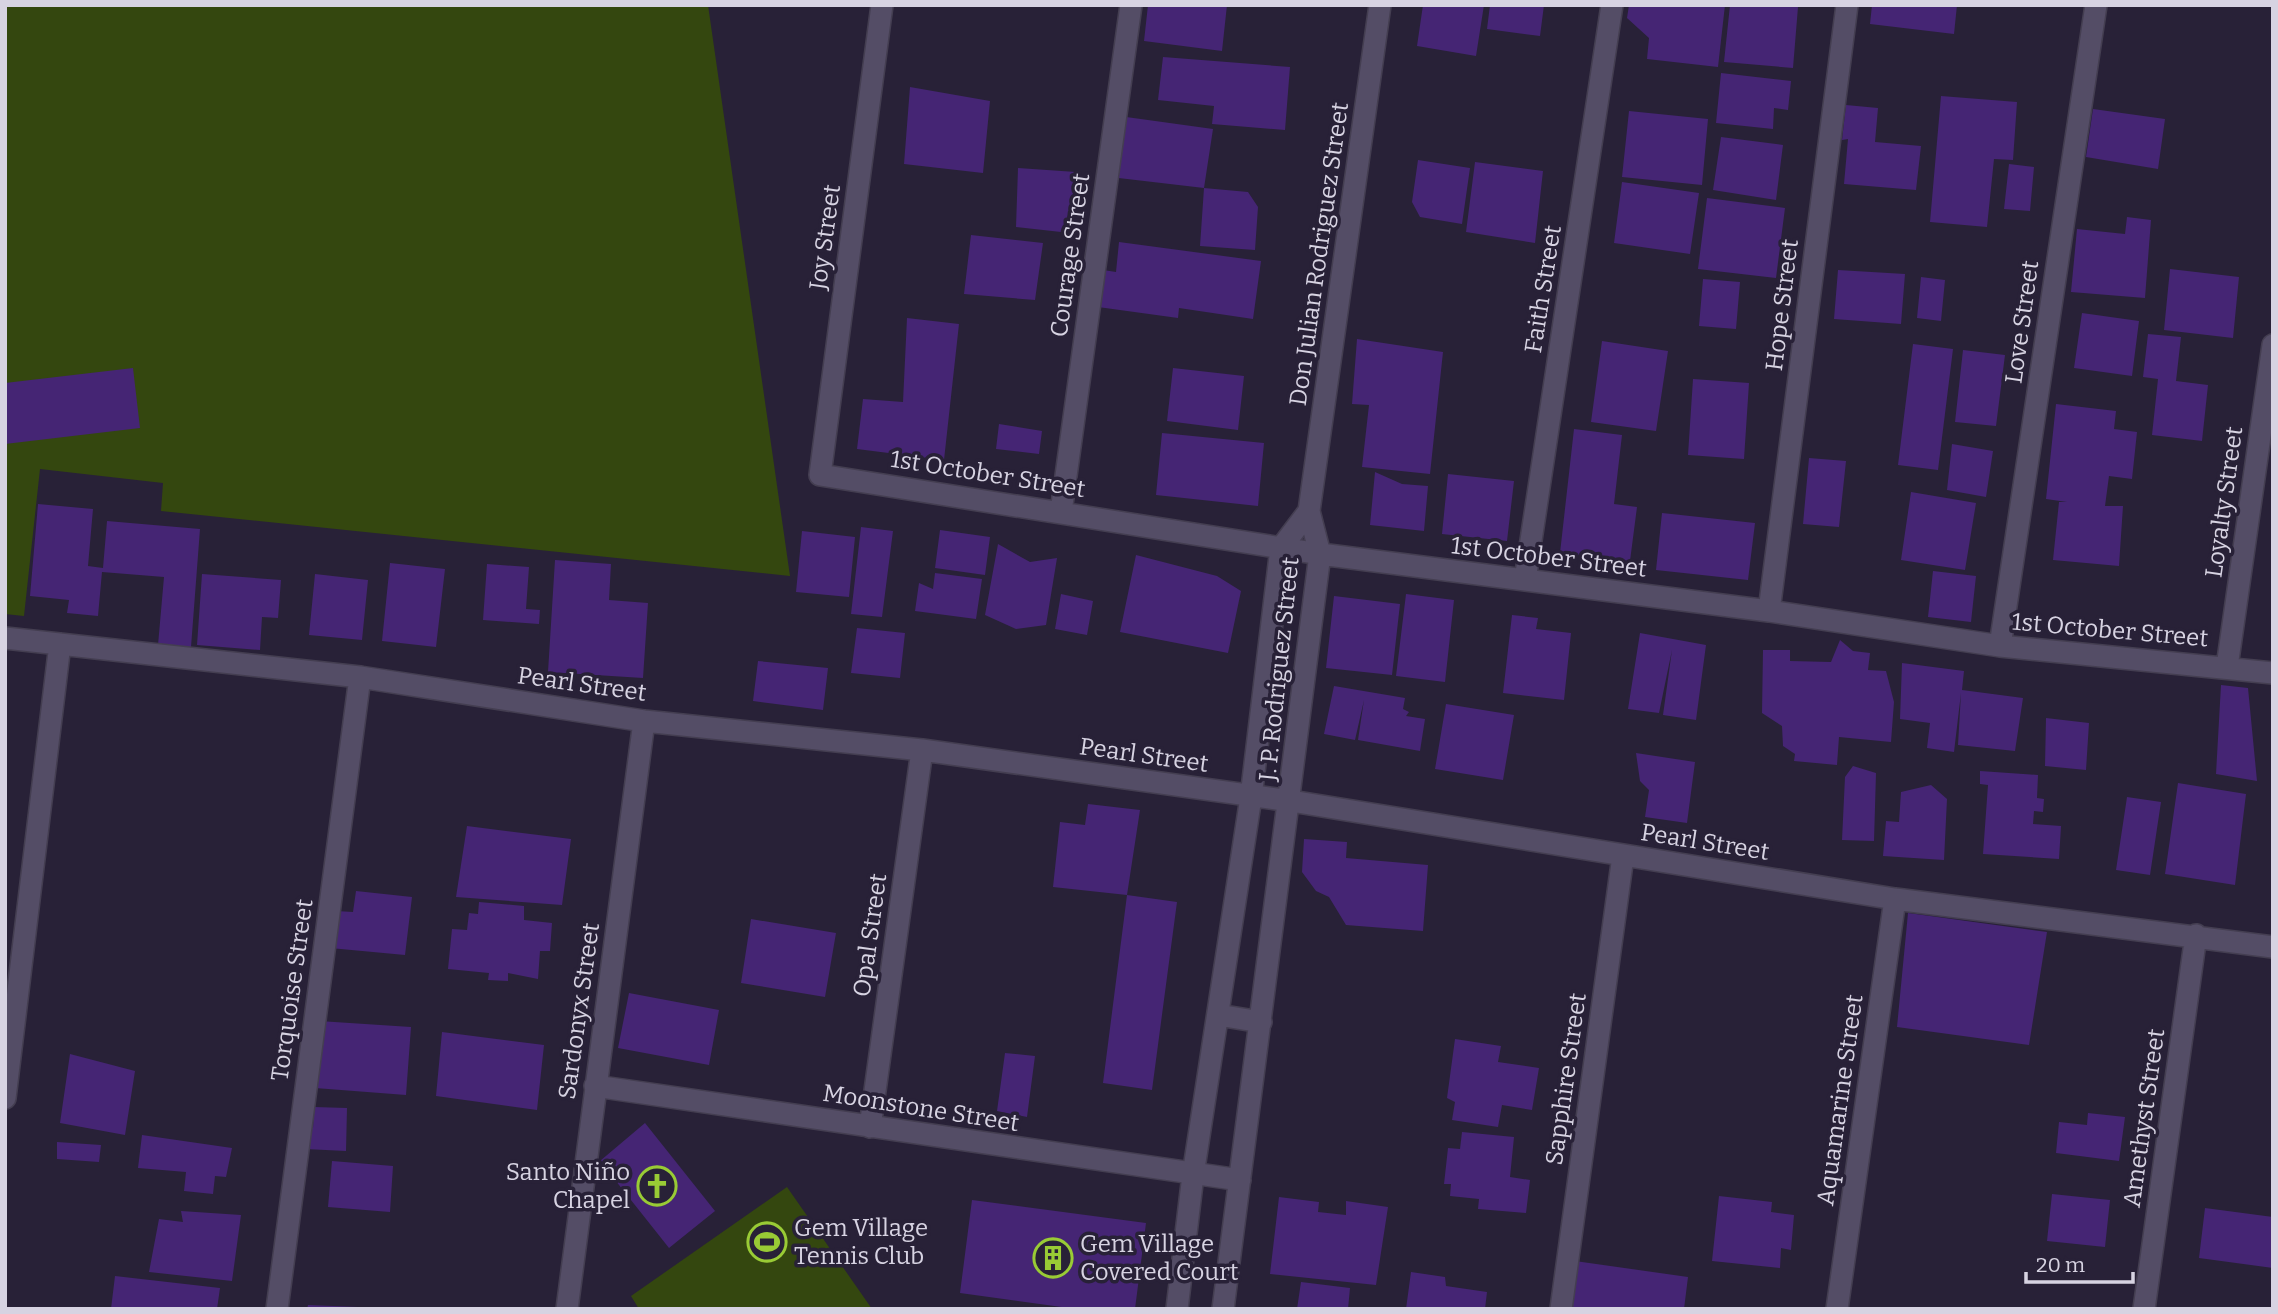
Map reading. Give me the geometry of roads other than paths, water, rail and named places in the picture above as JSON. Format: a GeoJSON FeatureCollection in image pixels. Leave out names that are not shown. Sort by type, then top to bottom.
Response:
{"type":"FeatureCollection","features":[{"type":"Feature","properties":{"kind":"street","name":"Joy Street"},"geometry":{"type":"LineString","coordinates":[[820,475],[882,5]]}},
{"type":"Feature","properties":{"kind":"street","name":"Courage Street"},"geometry":{"type":"LineString","coordinates":[[1061,512],[1131,5]]}},
{"type":"Feature","properties":{"kind":"street","name":"Don Julian Rodriguez Street"},"geometry":{"type":"LineString","coordinates":[[1309,511],[1380,5]]}},
{"type":"Feature","properties":{"kind":"street","name":"Faith Street"},"geometry":{"type":"LineString","coordinates":[[1525,580],[1612,5]]}},
{"type":"Feature","properties":{"kind":"street","name":"Hope Street"},"geometry":{"type":"LineString","coordinates":[[1769,611],[1847,5]]}},
{"type":"Feature","properties":{"kind":"street","name":"Love Street"},"geometry":{"type":"LineString","coordinates":[[2000,646],[2096,5]]}},
{"type":"Feature","properties":{"kind":"street","name":"Loyalty Street"},"geometry":{"type":"LineString","coordinates":[[2227,667],[2273,345]]}},
{"type":"Feature","properties":{"kind":"street","name":"1st October Street"},"geometry":{"type":"LineString","coordinates":[[820,475],[1320,554],[1769,611],[2000,646],[2273,673]]}},
{"type":"Feature","properties":{"kind":"street","name":"J. P. Rodriguez Street"},"geometry":{"type":"LineString","coordinates":[[1177,1309],[1193,1175],[1251,797],[1281,548],[1309,511]]}},
{"type":"Feature","properties":{"kind":"street","name":"J. P. Rodriguez Street"},"geometry":{"type":"LineString","coordinates":[[1223,1309],[1291,802],[1320,554],[1309,511]]}},
{"type":"Feature","properties":{"kind":"street","name":"Pearl Street"},"geometry":{"type":"LineString","coordinates":[[5,638],[360,677],[644,721],[922,750],[1291,802],[1895,899],[2196,935],[2273,947]]}},
{"type":"Feature","properties":{"kind":"street"},"geometry":{"type":"LineString","coordinates":[[5,1098],[60,644]]}},
{"type":"Feature","properties":{"kind":"street","name":"Torquoise Street"},"geometry":{"type":"LineString","coordinates":[[277,1309],[360,677]]}},
{"type":"Feature","properties":{"kind":"street","name":"Sardonyx Street"},"geometry":{"type":"LineString","coordinates":[[566,1309],[644,721]]}},
{"type":"Feature","properties":{"kind":"street","name":"Opal Street"},"geometry":{"type":"LineString","coordinates":[[870,1127],[922,750]]}},
{"type":"Feature","properties":{"kind":"street","name":"Sapphire Street"},"geometry":{"type":"LineString","coordinates":[[1561,1309],[1623,856]]}},
{"type":"Feature","properties":{"kind":"street","name":"Aquamarine Street"},"geometry":{"type":"LineString","coordinates":[[1837,1309],[1895,899]]}},
{"type":"Feature","properties":{"kind":"street","name":"Amethyst Street"},"geometry":{"type":"LineString","coordinates":[[2144,1309],[2196,935]]}},
{"type":"Feature","properties":{"kind":"street"},"geometry":{"type":"LineString","coordinates":[[1217,1015],[1261,1022]]}},
{"type":"Feature","properties":{"kind":"street","name":"Moonstone Street"},"geometry":{"type":"LineString","coordinates":[[595,1086],[1240,1180]]}},
{"type":"Feature","properties":{"kind":"place","name":"Santo Niño Chapel"},"geometry":{"type":"Point","coordinates":[657,1186]}},
{"type":"Feature","properties":{"kind":"place","name":"Gem Village Tennis Club"},"geometry":{"type":"Point","coordinates":[767,1242]}},
{"type":"Feature","properties":{"kind":"place","name":"Gem Village Covered Court"},"geometry":{"type":"Point","coordinates":[1053,1258]}}]}
